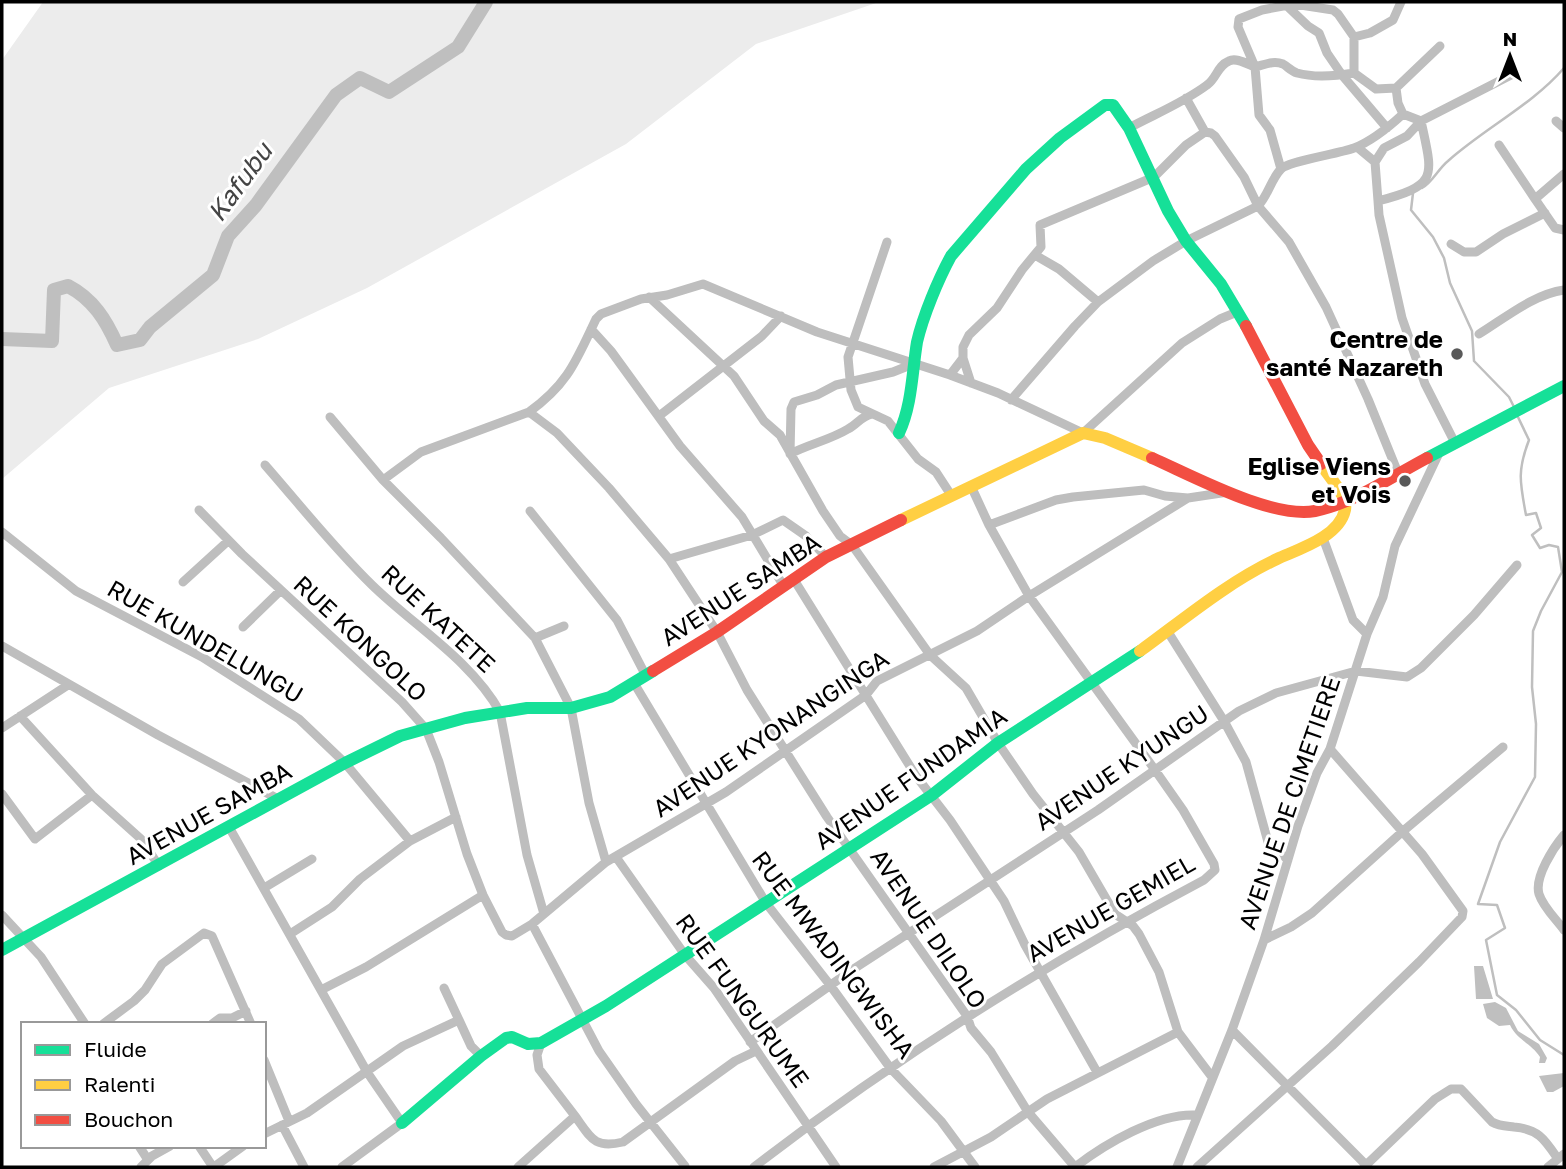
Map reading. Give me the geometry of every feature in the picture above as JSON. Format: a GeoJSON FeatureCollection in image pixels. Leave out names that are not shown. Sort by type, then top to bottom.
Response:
{"type":"FeatureCollection","features":[{"type":"Feature","properties":{"kind":"street"},"geometry":{"type":"LineString","coordinates":[[1354,37],[1370,33],[1394,20],[1401,2]]}},
{"type":"Feature","properties":{"kind":"street"},"geometry":{"type":"LineString","coordinates":[[1281,169],[1270,130],[1259,115],[1255,67],[1238,27],[1240,19],[1262,10],[1294,4],[1333,10],[1354,37],[1354,74]]}},
{"type":"Feature","properties":{"kind":"street"},"geometry":{"type":"LineString","coordinates":[[1286,5],[1319,33],[1327,53],[1342,75],[1387,128]]}},
{"type":"Feature","properties":{"kind":"street"},"geometry":{"type":"LineString","coordinates":[[1129,128],[1207,85],[1217,70],[1230,60],[1255,67],[1276,63],[1301,74],[1354,74],[1376,89],[1396,88],[1440,46]]}},
{"type":"Feature","properties":{"kind":"street"},"geometry":{"type":"LineString","coordinates":[[1455,443],[1425,384],[1398,302],[1379,215],[1375,162],[1384,148],[1407,136],[1421,121],[1513,74]]}},
{"type":"Feature","properties":{"kind":"street"},"geometry":{"type":"LineString","coordinates":[[1396,88],[1403,114],[1421,121]]}},
{"type":"Feature","properties":{"kind":"street"},"geometry":{"type":"LineString","coordinates":[[1186,98],[1205,132]]}},
{"type":"Feature","properties":{"kind":"street"},"geometry":{"type":"LineString","coordinates":[[899,433],[906,418],[918,339],[945,265],[1011,187],[1060,138],[1105,105],[1113,105],[1129,128],[1168,211],[1237,312],[1260,350],[1308,445],[1345,501]]}},
{"type":"Feature","properties":{"kind":"street"},"geometry":{"type":"LineString","coordinates":[[1011,400],[1098,302],[1153,261],[1186,241],[1258,206],[1281,169],[1300,161],[1327,157],[1357,147],[1403,114]]}},
{"type":"Feature","properties":{"kind":"street"},"geometry":{"type":"LineString","coordinates":[[1378,201],[1408,193],[1429,174],[1431,165],[1421,121]]}},
{"type":"Feature","properties":{"kind":"street"},"geometry":{"type":"LineString","coordinates":[[1556,121],[1564,128]]}},
{"type":"Feature","properties":{"kind":"street"},"geometry":{"type":"LineString","coordinates":[[971,383],[962,358],[963,347],[970,335],[997,307],[1041,247],[1040,225],[1154,177],[1186,145],[1205,132],[1211,132],[1244,177],[1258,206],[1289,242],[1326,307],[1398,473]]}},
{"type":"Feature","properties":{"kind":"street"},"geometry":{"type":"LineString","coordinates":[[1499,145],[1555,228],[1564,230]]}},
{"type":"Feature","properties":{"kind":"street"},"geometry":{"type":"LineString","coordinates":[[1357,147],[1375,162]]}},
{"type":"Feature","properties":{"kind":"street"},"geometry":{"type":"LineString","coordinates":[[1535,199],[1564,174]]}},
{"type":"Feature","properties":{"kind":"street"},"geometry":{"type":"LineString","coordinates":[[1451,244],[1464,253],[1476,252],[1503,234],[1545,214]]}},
{"type":"Feature","properties":{"kind":"street"},"geometry":{"type":"LineString","coordinates":[[887,242],[848,357],[849,381],[858,408],[888,421],[918,459],[936,472],[951,495]]}},
{"type":"Feature","properties":{"kind":"street"},"geometry":{"type":"LineString","coordinates":[[1035,255],[1059,269],[1098,302]]}},
{"type":"Feature","properties":{"kind":"street"},"geometry":{"type":"LineString","coordinates":[[383,480],[421,452],[529,411],[544,401],[568,376],[601,314],[649,297],[667,295],[703,284],[817,332],[971,383],[1083,433],[1105,438],[1287,513],[1320,511],[1345,501],[1564,386]]}},
{"type":"Feature","properties":{"kind":"street"},"geometry":{"type":"LineString","coordinates":[[1479,334],[1533,301],[1553,291],[1564,289]]}},
{"type":"Feature","properties":{"kind":"street"},"geometry":{"type":"LineString","coordinates":[[649,297],[734,376],[764,421],[780,435],[823,511],[841,536],[852,545],[930,655],[965,688],[1033,794],[1064,831],[1115,914],[1133,926],[1149,951],[1178,1032],[1212,1077]]}},
{"type":"Feature","properties":{"kind":"street"},"geometry":{"type":"LineString","coordinates":[[1083,433],[1182,343],[1220,319],[1237,312]]}},
{"type":"Feature","properties":{"kind":"street"},"geometry":{"type":"LineString","coordinates":[[659,416],[762,336],[781,316]]}},
{"type":"Feature","properties":{"kind":"street"},"geometry":{"type":"LineString","coordinates":[[592,329],[680,446],[743,517],[752,535],[788,581],[866,695],[916,776],[932,795],[1004,901],[1097,1072]]}},
{"type":"Feature","properties":{"kind":"street"},"geometry":{"type":"LineString","coordinates":[[950,375],[962,358]]}},
{"type":"Feature","properties":{"kind":"street"},"geometry":{"type":"LineString","coordinates":[[790,454],[791,405],[849,381],[893,372],[913,364]]}},
{"type":"Feature","properties":{"kind":"street","name":"AVENUE DILOLO"},"geometry":{"type":"LineString","coordinates":[[529,411],[557,432],[669,559],[718,632],[747,690],[827,817],[967,1016],[971,1028],[991,1052],[1028,1112],[1074,1167]]}},
{"type":"Feature","properties":{"kind":"street"},"geometry":{"type":"LineString","coordinates":[[790,454],[839,434],[864,416],[873,414]]}},
{"type":"Feature","properties":{"kind":"street"},"geometry":{"type":"LineString","coordinates":[[330,417],[383,480],[535,638],[572,708],[589,803],[606,862]]}},
{"type":"Feature","properties":{"kind":"street","name":"AVENUE SAMBA"},"geometry":{"type":"LineString","coordinates":[[2,950],[345,763],[400,736],[500,712],[527,708],[572,708],[610,697],[718,632],[788,581],[826,558],[1083,433]]}},
{"type":"Feature","properties":{"kind":"street","name":"AVENUE DE CIMETIERE"},"geometry":{"type":"LineString","coordinates":[[1177,1167],[1232,1030],[1264,940],[1314,783],[1330,749],[1367,634],[1383,597],[1395,546],[1438,453]]}},
{"type":"Feature","properties":{"kind":"street","name":"RUE KATETE"},"geometry":{"type":"LineString","coordinates":[[265,465],[315,524],[371,583],[473,675],[490,695],[500,712],[527,855],[544,914]]}},
{"type":"Feature","properties":{"kind":"street","name":"AVENUE GEMIEL"},"geometry":{"type":"LineString","coordinates":[[754,1167],[808,1126],[967,1016],[1125,922],[1204,880],[1214,870],[1214,864],[1183,810],[1156,770],[1029,596],[989,525],[971,486]]}},
{"type":"Feature","properties":{"kind":"street"},"geometry":{"type":"LineString","coordinates":[[989,525],[1056,500],[1073,497],[1144,490],[1165,496],[1188,498],[1230,491]]}},
{"type":"Feature","properties":{"kind":"street","name":"AVENUE KYONANGINGA"},"geometry":{"type":"LineString","coordinates":[[506,935],[512,936],[532,924],[606,862],[707,804],[866,695],[877,681],[976,631],[1188,498]]}},
{"type":"Feature","properties":{"kind":"street","name":"AVENUE FUNDAMIA"},"geometry":{"type":"LineString","coordinates":[[541,1043],[583,1020],[932,795],[998,743],[1125,662],[1255,570],[1323,538],[1341,519],[1345,501]]}},
{"type":"Feature","properties":{"kind":"street","name":"RUE KONGOLO"},"geometry":{"type":"LineString","coordinates":[[199,510],[280,591],[402,702],[426,729],[483,895],[506,935]]}},
{"type":"Feature","properties":{"kind":"street","name":"RUE MWADINGWISHA"},"geometry":{"type":"LineString","coordinates":[[530,511],[617,621],[640,680],[735,855],[765,903],[830,985],[891,1069],[941,1121],[975,1167]]}},
{"type":"Feature","properties":{"kind":"street"},"geometry":{"type":"LineString","coordinates":[[669,559],[752,535],[783,520],[806,536],[826,558]]}},
{"type":"Feature","properties":{"kind":"street","name":"RUE KUNDELUNGU"},"geometry":{"type":"LineString","coordinates":[[2,532],[76,591],[202,657],[299,719],[345,763],[410,841]]}},
{"type":"Feature","properties":{"kind":"street"},"geometry":{"type":"LineString","coordinates":[[1323,538],[1353,620],[1367,634]]}},
{"type":"Feature","properties":{"kind":"street"},"geometry":{"type":"LineString","coordinates":[[183,582],[228,541]]}},
{"type":"Feature","properties":{"kind":"street","name":"AVENUE KYUNGU"},"geometry":{"type":"LineString","coordinates":[[575,1116],[592,1139],[605,1145],[623,1142],[735,1061],[830,985],[1156,770],[1224,721],[1269,696],[1356,671],[1407,677],[1422,668],[1474,615],[1517,565]]}},
{"type":"Feature","properties":{"kind":"street"},"geometry":{"type":"LineString","coordinates":[[243,627],[280,591]]}},
{"type":"Feature","properties":{"kind":"street"},"geometry":{"type":"LineString","coordinates":[[535,638],[564,626]]}},
{"type":"Feature","properties":{"kind":"street"},"geometry":{"type":"LineString","coordinates":[[1168,632],[1224,721],[1246,762],[1268,842],[1288,860]]}},
{"type":"Feature","properties":{"kind":"street"},"geometry":{"type":"LineString","coordinates":[[2,646],[68,685],[280,800]]}},
{"type":"Feature","properties":{"kind":"street"},"geometry":{"type":"LineString","coordinates":[[2,727],[68,685]]}},
{"type":"Feature","properties":{"kind":"street"},"geometry":{"type":"LineString","coordinates":[[19,716],[92,795],[141,839],[159,866]]}},
{"type":"Feature","properties":{"kind":"street"},"geometry":{"type":"LineString","coordinates":[[1264,940],[1292,927],[1312,913],[1503,747]]}},
{"type":"Feature","properties":{"kind":"street"},"geometry":{"type":"LineString","coordinates":[[1197,1167],[1289,1086],[1419,962],[1459,921],[1463,911],[1422,854],[1330,749]]}},
{"type":"Feature","properties":{"kind":"street"},"geometry":{"type":"LineString","coordinates":[[2,794],[36,839],[92,795]]}},
{"type":"Feature","properties":{"kind":"street"},"geometry":{"type":"LineString","coordinates":[[290,934],[332,907],[360,879],[410,841],[456,817]]}},
{"type":"Feature","properties":{"kind":"street"},"geometry":{"type":"LineString","coordinates":[[229,827],[367,1072],[400,1125]]}},
{"type":"Feature","properties":{"kind":"street"},"geometry":{"type":"LineString","coordinates":[[1564,835],[1549,855],[1538,891],[1564,930]]}},
{"type":"Feature","properties":{"kind":"street","name":"RUE FUNGURUME"},"geometry":{"type":"LineString","coordinates":[[616,857],[685,955],[714,988],[836,1167]]}},
{"type":"Feature","properties":{"kind":"street"},"geometry":{"type":"LineString","coordinates":[[264,888],[312,859]]}},
{"type":"Feature","properties":{"kind":"street"},"geometry":{"type":"LineString","coordinates":[[321,990],[366,967],[483,895]]}},
{"type":"Feature","properties":{"kind":"street"},"geometry":{"type":"LineString","coordinates":[[2,915],[22,940],[41,957],[84,1022]]}},
{"type":"Feature","properties":{"kind":"street"},"geometry":{"type":"LineString","coordinates":[[532,924],[599,1051],[685,1167]]}},
{"type":"Feature","properties":{"kind":"street"},"geometry":{"type":"LineString","coordinates":[[106,1022],[145,990],[162,964],[204,933],[212,936],[250,1022]]}},
{"type":"Feature","properties":{"kind":"street"},"geometry":{"type":"LineString","coordinates":[[444,989],[471,1046],[481,1056]]}},
{"type":"Feature","properties":{"kind":"street"},"geometry":{"type":"LineString","coordinates":[[215,1022],[247,1011]]}},
{"type":"Feature","properties":{"kind":"street"},"geometry":{"type":"LineString","coordinates":[[266,1133],[307,1113],[403,1046],[459,1020]]}},
{"type":"Feature","properties":{"kind":"street"},"geometry":{"type":"LineString","coordinates":[[1232,1030],[1366,1166],[1435,1098],[1451,1089],[1461,1089],[1492,1122],[1530,1129],[1537,1133],[1561,1157],[1548,1167]]}},
{"type":"Feature","properties":{"kind":"street"},"geometry":{"type":"LineString","coordinates":[[934,1167],[991,1137],[1097,1072],[1178,1032]]}},
{"type":"Feature","properties":{"kind":"street"},"geometry":{"type":"LineString","coordinates":[[342,1167],[400,1125],[481,1056],[506,1038],[512,1037],[528,1044],[541,1043],[537,1055],[539,1069],[575,1116],[518,1167]]}},
{"type":"Feature","properties":{"kind":"street"},"geometry":{"type":"LineString","coordinates":[[266,1068],[304,1167]]}},
{"type":"Feature","properties":{"kind":"street"},"geometry":{"type":"LineString","coordinates":[[1074,1167],[1121,1138],[1160,1120],[1186,1114],[1196,1115]]}},
{"type":"Feature","properties":{"kind":"street"},"geometry":{"type":"LineString","coordinates":[[140,1148],[148,1160]]}},
{"type":"Feature","properties":{"kind":"street"},"geometry":{"type":"LineString","coordinates":[[141,1167],[167,1148]]}},
{"type":"Feature","properties":{"kind":"street"},"geometry":{"type":"LineString","coordinates":[[200,1148],[213,1167],[240,1148]]}},
{"type":"Feature","properties":{"kind":"shaded area"},"geometry":{"type":"Polygon","coordinates":[[[43,2],[879,2],[756,44],[626,144],[367,288],[258,339],[109,388],[2,479],[2,60],[43,2]]]}},
{"type":"Feature","properties":{"kind":"shaded area"},"geometry":{"type":"Polygon","coordinates":[[[1474,966],[1483,966],[1493,999],[1476,999],[1474,966]]]}},
{"type":"Feature","properties":{"kind":"shaded area"},"geometry":{"type":"Polygon","coordinates":[[[1495,1002],[1506,1008],[1518,1031],[1539,1044],[1547,1058],[1545,1063],[1539,1063],[1540,1057],[1510,1025],[1499,1026],[1487,1018],[1483,1004],[1495,1002]]]}},
{"type":"Feature","properties":{"kind":"shaded area"},"geometry":{"type":"Polygon","coordinates":[[[1564,1073],[1564,1086],[1547,1092],[1539,1076],[1564,1073]]]}},
{"type":"Feature","properties":{"kind":"waterway","name":"Kafubu"},"geometry":{"type":"LineString","coordinates":[[2,339],[52,341],[54,290],[68,286],[85,297],[98,311],[117,345],[140,340],[150,327],[213,275],[228,236],[256,205],[336,95],[360,78],[389,92],[458,47],[486,2]]}},
{"type":"Feature","properties":{"kind":"waterway"},"geometry":{"type":"LineString","coordinates":[[1422,188],[1448,161],[1538,94],[1564,68]]}},
{"type":"Feature","properties":{"kind":"waterway"},"geometry":{"type":"LineString","coordinates":[[1413,193],[1411,210],[1433,237],[1444,258],[1450,283],[1472,331],[1474,361],[1509,397],[1515,409]]}},
{"type":"Feature","properties":{"kind":"waterway"},"geometry":{"type":"LineString","coordinates":[[1517,415],[1529,440],[1521,477],[1526,515],[1536,513],[1541,528],[1532,535],[1540,548],[1549,545],[1558,547],[1562,572],[1533,631],[1535,777],[1500,842],[1478,904],[1497,905],[1505,928],[1486,940],[1497,995],[1516,1010],[1540,1040],[1564,1055]]}},
{"type":"Feature","properties":{"kind":"traffic: fast"},"geometry":{"type":"LineString","coordinates":[[899,433],[909,400],[917,342],[931,298],[951,256],[1026,169],[1060,138],[1105,105],[1113,105],[1129,128],[1168,211],[1186,241],[1221,284],[1246,326]]}},
{"type":"Feature","properties":{"kind":"traffic: fast"},"geometry":{"type":"LineString","coordinates":[[1427,458],[1564,386]]}},
{"type":"Feature","properties":{"kind":"traffic: fast"},"geometry":{"type":"LineString","coordinates":[[402,1123],[506,1038],[512,1037],[528,1044],[541,1043],[606,1006],[932,795],[998,743],[1140,651]]}},
{"type":"Feature","properties":{"kind":"traffic: fast"},"geometry":{"type":"LineString","coordinates":[[2,950],[345,763],[400,736],[465,718],[527,708],[571,708],[610,697],[653,671]]}},
{"type":"Feature","properties":{"kind":"traffic: slow"},"geometry":{"type":"LineString","coordinates":[[901,520],[1083,433],[1105,438],[1152,458]]}},
{"type":"Feature","properties":{"kind":"traffic: slow"},"geometry":{"type":"LineString","coordinates":[[1140,651],[1241,579],[1317,541],[1335,528],[1345,510],[1344,499],[1321,464]]}},
{"type":"Feature","properties":{"kind":"traffic: jam"},"geometry":{"type":"LineString","coordinates":[[1246,326],[1308,445],[1321,464]]}},
{"type":"Feature","properties":{"kind":"traffic: jam"},"geometry":{"type":"LineString","coordinates":[[1152,458],[1233,494],[1277,509],[1297,512],[1315,511],[1344,502],[1427,458]]}},
{"type":"Feature","properties":{"kind":"traffic: jam"},"geometry":{"type":"LineString","coordinates":[[653,671],[717,632],[826,557],[901,520]]}},
{"type":"Feature","properties":{"kind":"place","name":"Centre de santé Nazareth"},"geometry":{"type":"Point","coordinates":[1457,354]}},
{"type":"Feature","properties":{"kind":"place","name":"Eglise Viens et Vois"},"geometry":{"type":"Point","coordinates":[1405,481]}}]}
